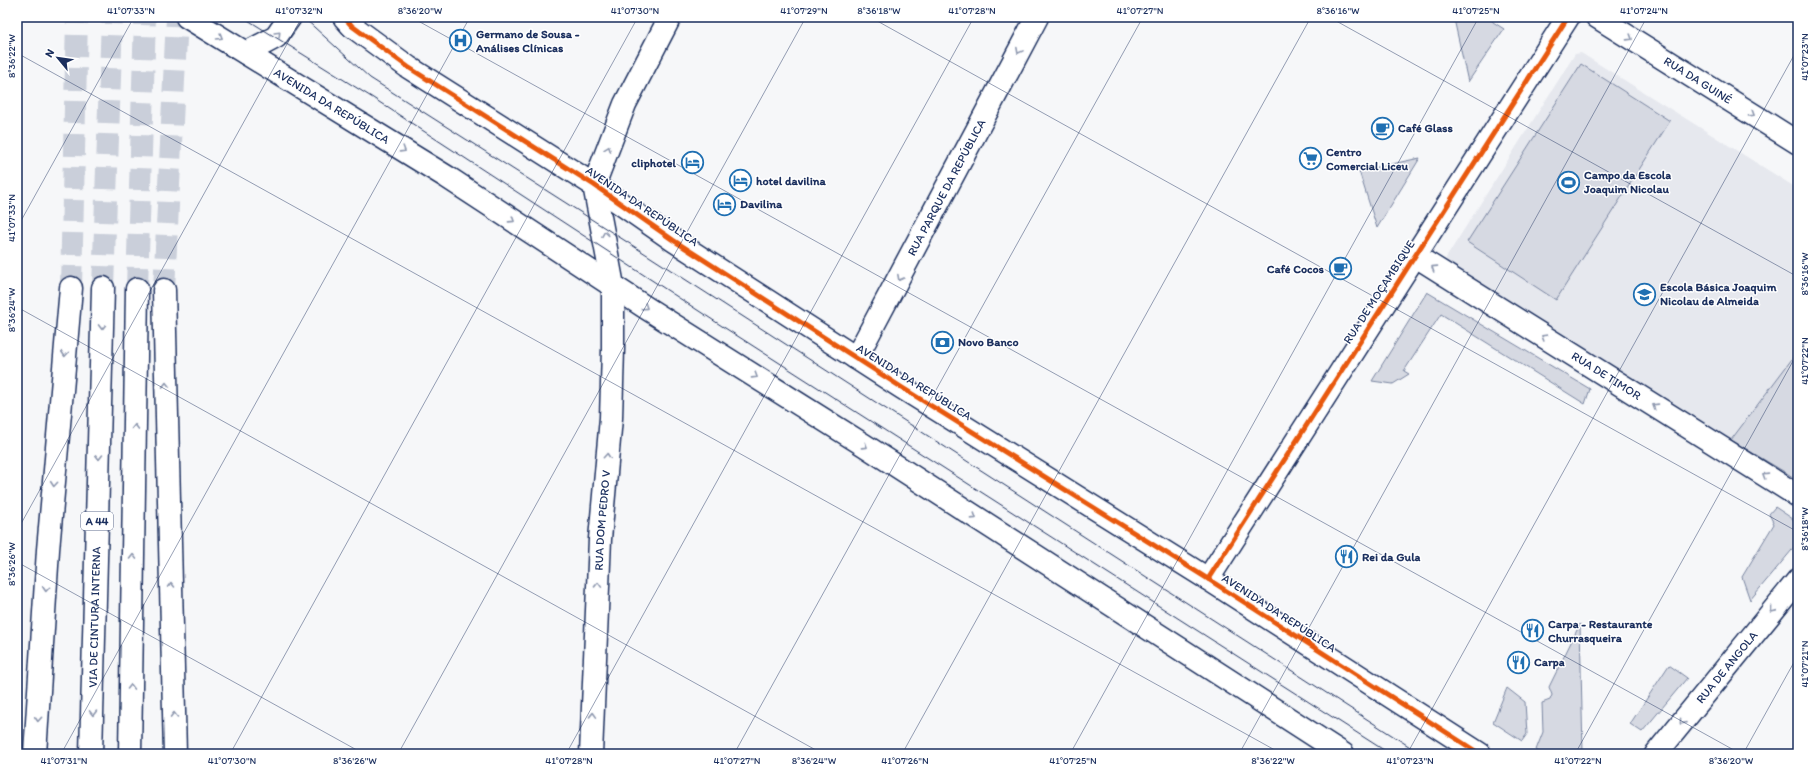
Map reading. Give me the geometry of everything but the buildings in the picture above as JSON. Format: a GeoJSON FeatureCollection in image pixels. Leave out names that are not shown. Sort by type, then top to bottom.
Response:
{"type":"FeatureCollection","features":[{"type":"Feature","properties":{"kind":"main road","name":"AVENIDA DA REPÚBLICA"},"geometry":{"type":"LineString","coordinates":[[187,17],[446,177],[613,286],[864,445],[1343,754]]}},
{"type":"Feature","properties":{"kind":"main road"},"geometry":{"type":"LineString","coordinates":[[246,53],[276,38],[290,17]]}},
{"type":"Feature","properties":{"kind":"main road","name":"AVENIDA DA REPÚBLICA"},"geometry":{"type":"LineString","coordinates":[[344,17],[352,26],[408,67],[594,185],[673,240],[856,358],[1208,579],[1480,754]]}},
{"type":"Feature","properties":{"kind":"main road"},"geometry":{"type":"LineString","coordinates":[[594,185],[625,104],[670,17]]}},
{"type":"Feature","properties":{"kind":"main road","name":"RUA PARQUE DA REPÚBLICA"},"geometry":{"type":"LineString","coordinates":[[856,358],[1037,17]]}},
{"type":"Feature","properties":{"kind":"main road","name":"RUA DE MOÇAMBIQUE"},"geometry":{"type":"LineString","coordinates":[[1208,579],[1414,255],[1568,17]]}},
{"type":"Feature","properties":{"kind":"main road","name":"RUA DA GUINÉ"},"geometry":{"type":"LineString","coordinates":[[1597,17],[1798,143]]}},
{"type":"Feature","properties":{"kind":"main road","name":"RUA DOM PEDRO V"},"geometry":{"type":"LineString","coordinates":[[591,754],[600,539],[611,418],[613,349],[613,286],[594,185]]}},
{"type":"Feature","properties":{"kind":"main road","name":"RUA DE TIMOR"},"geometry":{"type":"LineString","coordinates":[[1414,255],[1798,496]]}},
{"type":"Feature","properties":{"kind":"main road"},"geometry":{"type":"LineString","coordinates":[[35,754],[49,542],[71,288]]}},
{"type":"Feature","properties":{"kind":"main road","name":"VIA DE CINTURA INTERNA"},"geometry":{"type":"LineString","coordinates":[[92,754],[103,288]]}},
{"type":"Feature","properties":{"kind":"main road"},"geometry":{"type":"LineString","coordinates":[[130,754],[137,290]]}},
{"type":"Feature","properties":{"kind":"main road"},"geometry":{"type":"LineString","coordinates":[[164,290],[175,754]]}},
{"type":"Feature","properties":{"kind":"main road","name":"RUA DE ANGOLA"},"geometry":{"type":"LineString","coordinates":[[1656,754],[1798,580]]}},
{"type":"Feature","properties":{"kind":"shaded area"},"geometry":{"type":"Polygon","coordinates":[[[1465,17],[1490,17],[1493,22],[1504,29],[1468,82],[1454,19],[1465,17]]]}},
{"type":"Feature","properties":{"kind":"shaded area","name":"Escola Básica Joaquim Nicolau de Almeida"},"geometry":{"type":"Polygon","coordinates":[[[1581,53],[1798,189],[1798,480],[1536,322],[1448,266],[1446,258],[1575,54],[1581,53]]]}},
{"type":"Feature","properties":{"kind":"shaded area","name":"Campo da Escola Joaquim Nicolau"},"geometry":{"type":"Polygon","coordinates":[[[1581,64],[1670,121],[1556,300],[1467,242],[1581,64]]]}},
{"type":"Feature","properties":{"kind":"shaded area"},"geometry":{"type":"Polygon","coordinates":[[[1420,158],[1377,228],[1359,171],[1420,158]]]}},
{"type":"Feature","properties":{"kind":"shaded area"},"geometry":{"type":"Polygon","coordinates":[[[1427,292],[1590,389],[1585,404],[1441,314],[1404,371],[1409,374],[1393,384],[1372,381],[1427,292]]]}},
{"type":"Feature","properties":{"kind":"shaded area"},"geometry":{"type":"Polygon","coordinates":[[[1798,351],[1798,480],[1731,440],[1798,351]]]}},
{"type":"Feature","properties":{"kind":"shaded area"},"geometry":{"type":"Polygon","coordinates":[[[1775,507],[1793,519],[1798,526],[1797,544],[1750,600],[1742,577],[1774,524],[1769,514],[1775,507]]]}},
{"type":"Feature","properties":{"kind":"shaded area"},"geometry":{"type":"Polygon","coordinates":[[[1580,624],[1583,754],[1542,754],[1536,750],[1543,732],[1542,703],[1550,700],[1552,695],[1549,687],[1580,624]]]}},
{"type":"Feature","properties":{"kind":"shaded area"},"geometry":{"type":"Polygon","coordinates":[[[1669,665],[1687,678],[1642,732],[1630,724],[1669,665]]]}},
{"type":"Feature","properties":{"kind":"shaded area"},"geometry":{"type":"Polygon","coordinates":[[[1507,688],[1525,702],[1527,734],[1522,741],[1493,722],[1507,688]]]}},
{"type":"Feature","properties":{"kind":"tunnel"},"geometry":{"type":"LineString","coordinates":[[71,288],[77,17]]}},
{"type":"Feature","properties":{"kind":"tunnel"},"geometry":{"type":"LineString","coordinates":[[103,288],[112,17]]}},
{"type":"Feature","properties":{"kind":"tunnel"},"geometry":{"type":"LineString","coordinates":[[137,289],[145,17]]}},
{"type":"Feature","properties":{"kind":"tunnel"},"geometry":{"type":"LineString","coordinates":[[164,290],[177,17]]}},
{"type":"Feature","properties":{"kind":"tram line"},"geometry":{"type":"LineString","coordinates":[[243,17],[373,98],[725,328],[1390,754]]}},
{"type":"Feature","properties":{"kind":"tram line"},"geometry":{"type":"LineString","coordinates":[[303,17],[370,78],[649,256],[1421,754]]}},
{"type":"Feature","properties":{"kind":"cycle path"},"geometry":{"type":"LineString","coordinates":[[344,17],[352,26],[408,67],[594,185],[673,240],[901,387],[1208,579],[1480,754]]}},
{"type":"Feature","properties":{"kind":"cycle path"},"geometry":{"type":"LineString","coordinates":[[1208,579],[1568,17]]}},
{"type":"Feature","properties":{"kind":"place","name":"Germano de Sousa - Análises Clínicas"},"geometry":{"type":"Point","coordinates":[460,41]}},
{"type":"Feature","properties":{"kind":"place","name":"Café Glass"},"geometry":{"type":"Point","coordinates":[1383,128]}},
{"type":"Feature","properties":{"kind":"place","name":"Centro Comercial Liceu"},"geometry":{"type":"Point","coordinates":[1310,159]}},
{"type":"Feature","properties":{"kind":"place","name":"cliphotel"},"geometry":{"type":"Point","coordinates":[692,163]}},
{"type":"Feature","properties":{"kind":"place","name":"hotel davilina"},"geometry":{"type":"Point","coordinates":[741,181]}},
{"type":"Feature","properties":{"kind":"place","name":"Campo da Escola Joaquim Nicolau"},"geometry":{"type":"Point","coordinates":[1568,182]}},
{"type":"Feature","properties":{"kind":"place","name":"Davilina"},"geometry":{"type":"Point","coordinates":[724,204]}},
{"type":"Feature","properties":{"kind":"place","name":"Café Cocos"},"geometry":{"type":"Point","coordinates":[1340,269]}},
{"type":"Feature","properties":{"kind":"place","name":"Escola Básica Joaquim Nicolau de Almeida"},"geometry":{"type":"Point","coordinates":[1645,294]}},
{"type":"Feature","properties":{"kind":"place","name":"Novo Banco"},"geometry":{"type":"Point","coordinates":[942,342]}},
{"type":"Feature","properties":{"kind":"place","name":"Rei da Gula"},"geometry":{"type":"Point","coordinates":[1346,557]}},
{"type":"Feature","properties":{"kind":"place","name":"Carpa - Restaurante Churrasqueira"},"geometry":{"type":"Point","coordinates":[1533,631]}},
{"type":"Feature","properties":{"kind":"place","name":"Carpa"},"geometry":{"type":"Point","coordinates":[1518,662]}}]}
